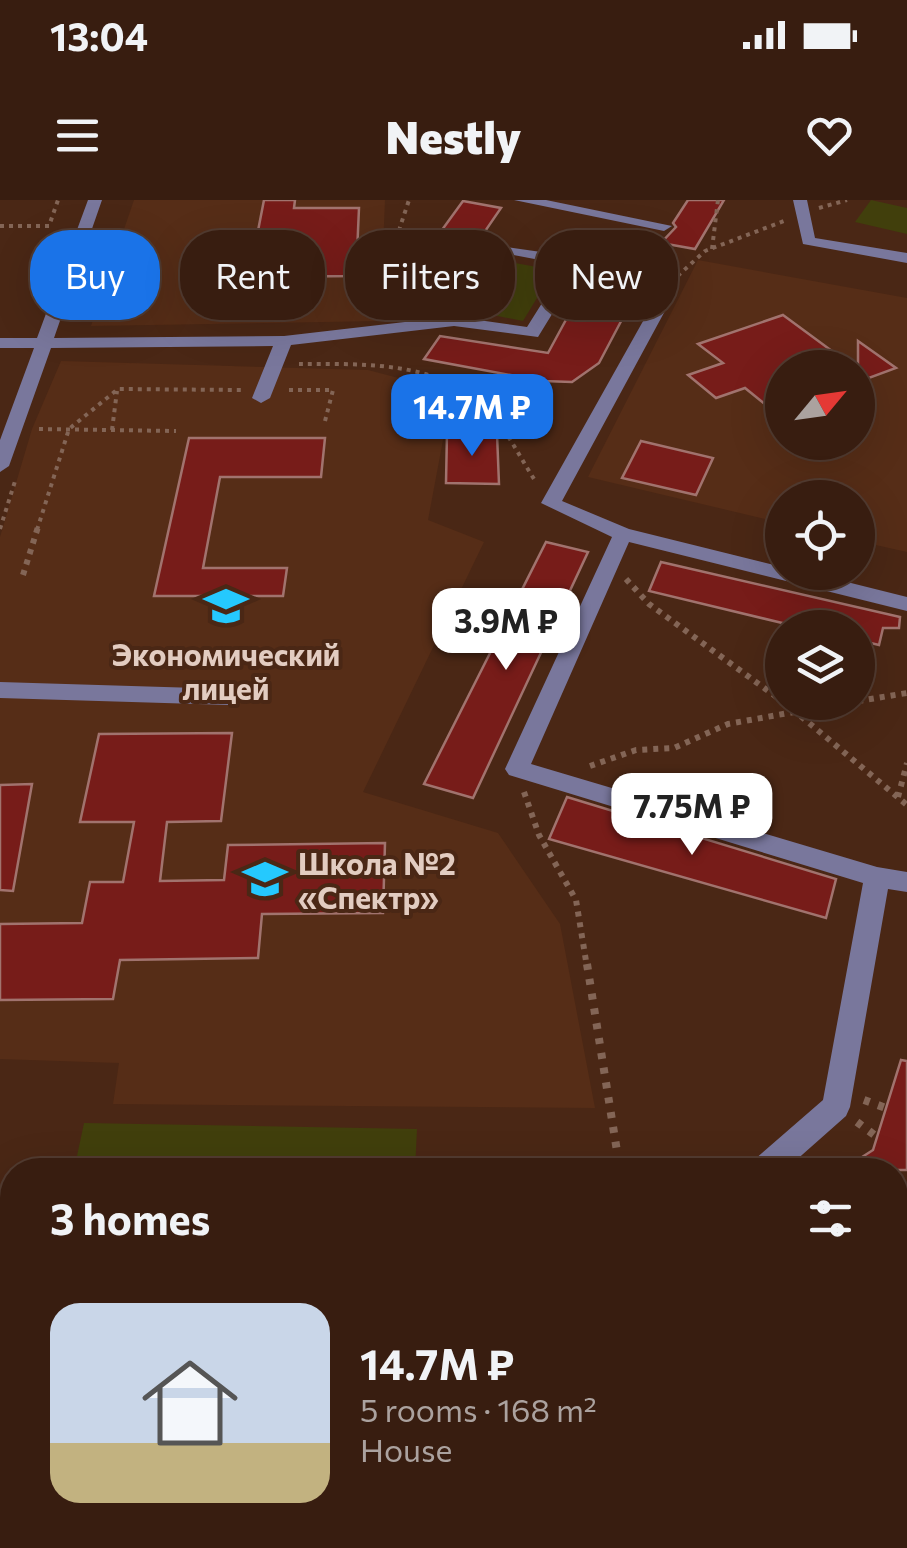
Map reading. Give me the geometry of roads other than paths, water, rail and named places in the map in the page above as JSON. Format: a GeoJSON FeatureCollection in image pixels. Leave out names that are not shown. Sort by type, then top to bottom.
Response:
{"type":"FeatureCollection","features":[{"type":"Feature","properties":{"kind":"street"},"geometry":{"type":"LineString","coordinates":[[0,466],[95,200]]}},
{"type":"Feature","properties":{"kind":"street"},"geometry":{"type":"LineString","coordinates":[[521,200],[664,226]]}},
{"type":"Feature","properties":{"kind":"street"},"geometry":{"type":"LineString","coordinates":[[800,207],[808,240],[907,258]]}},
{"type":"Feature","properties":{"kind":"street"},"geometry":{"type":"LineString","coordinates":[[0,342],[284,342],[454,321],[532,333],[576,262],[498,248],[454,321]]}},
{"type":"Feature","properties":{"kind":"street"},"geometry":{"type":"LineString","coordinates":[[652,320],[552,503],[623,534],[907,604]]}},
{"type":"Feature","properties":{"kind":"street"},"geometry":{"type":"LineString","coordinates":[[263,394],[284,342]]}},
{"type":"Feature","properties":{"kind":"street"},"geometry":{"type":"LineString","coordinates":[[623,534],[517,769],[877,877],[907,882]]}},
{"type":"Feature","properties":{"kind":"street"},"geometry":{"type":"LineString","coordinates":[[0,690],[230,697]]}},
{"type":"Feature","properties":{"kind":"street"},"geometry":{"type":"LineString","coordinates":[[778,1158],[836,1107],[877,877]]}},
{"type":"Feature","properties":{"kind":"place","name":"Экономический лицей"},"geometry":{"type":"Point","coordinates":[226,606]}},
{"type":"Feature","properties":{"kind":"place","name":"Школа №2 «Спектр»"},"geometry":{"type":"Point","coordinates":[265,879]}}]}
